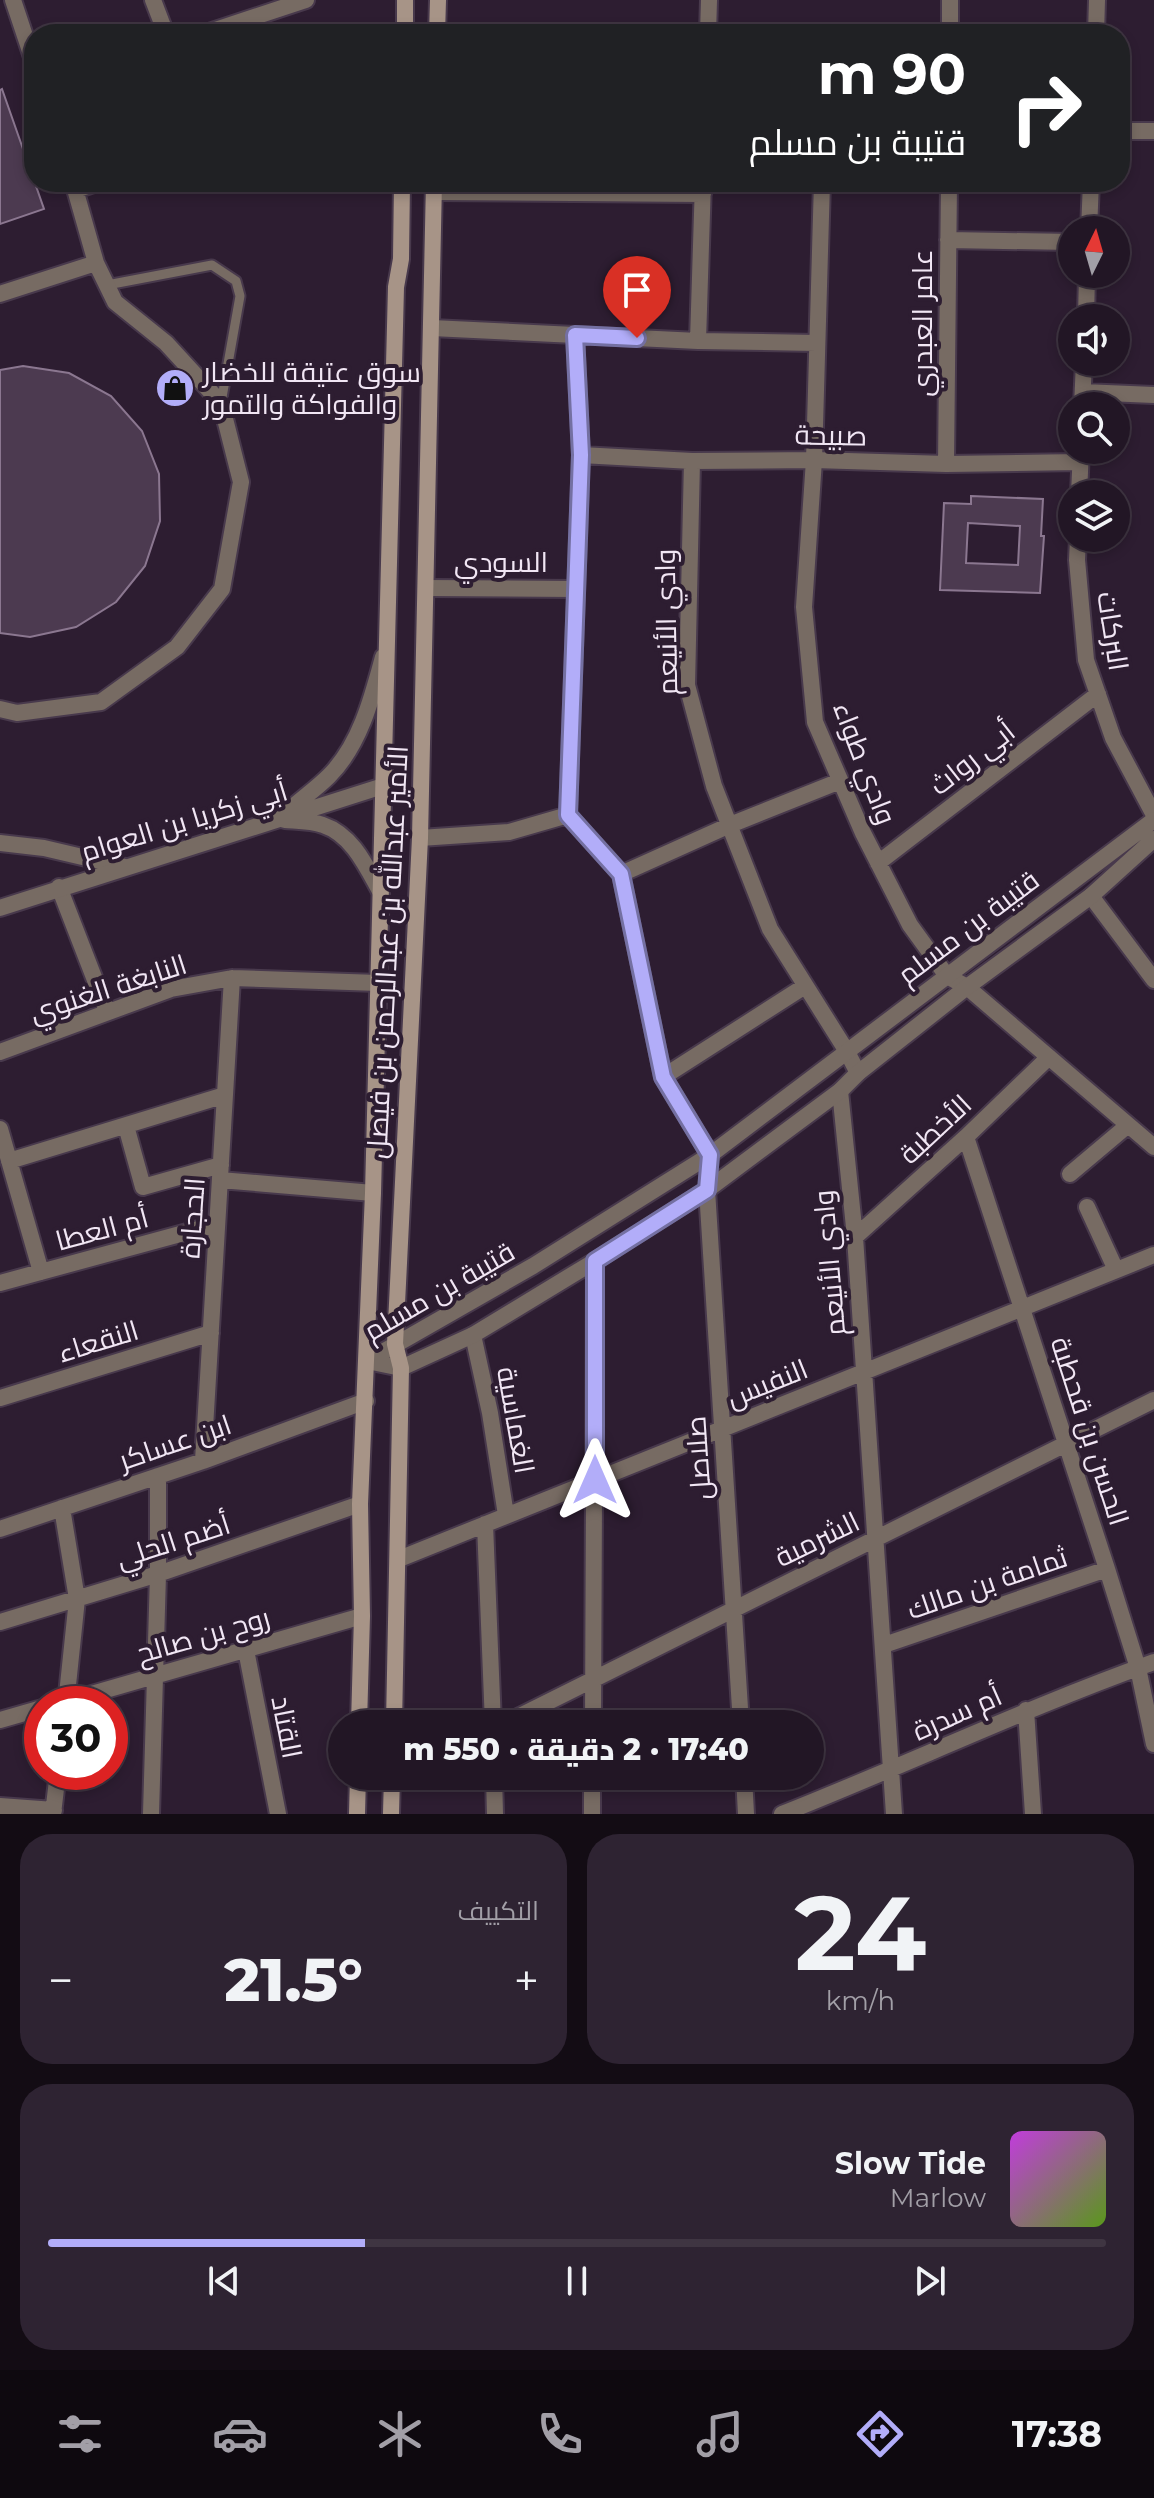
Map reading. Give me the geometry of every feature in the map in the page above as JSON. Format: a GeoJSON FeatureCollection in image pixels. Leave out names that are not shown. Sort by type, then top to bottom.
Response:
{"type":"FeatureCollection","features":[{"type":"Feature","properties":{"kind":"main road"},"geometry":{"type":"LineString","coordinates":[[405,0],[405,24]]}},
{"type":"Feature","properties":{"kind":"main road"},"geometry":{"type":"LineString","coordinates":[[437,24],[438,0]]}},
{"type":"Feature","properties":{"kind":"main road","name":"الأمير عبدالله بن عبدالرحمن بن فيصل"},"geometry":{"type":"LineString","coordinates":[[359,1710],[360,1504],[373,1193],[396,287],[401,259],[402,192]]}},
{"type":"Feature","properties":{"kind":"main road","name":"الأمير عبدالله بن عبدالرحمن بن فيصل"},"geometry":{"type":"LineString","coordinates":[[394,1710],[401,1368],[395,1344],[420,838],[434,192]]}},
{"type":"Feature","properties":{"kind":"main road"},"geometry":{"type":"LineString","coordinates":[[357,1814],[358,1790]]}},
{"type":"Feature","properties":{"kind":"main road"},"geometry":{"type":"LineString","coordinates":[[391,1814],[394,1790]]}},
{"type":"Feature","properties":{"kind":"street"},"geometry":{"type":"LineString","coordinates":[[13,0],[24,33]]}},
{"type":"Feature","properties":{"kind":"street"},"geometry":{"type":"LineString","coordinates":[[153,0],[162,24]]}},
{"type":"Feature","properties":{"kind":"street"},"geometry":{"type":"LineString","coordinates":[[233,24],[306,0]]}},
{"type":"Feature","properties":{"kind":"street"},"geometry":{"type":"LineString","coordinates":[[708,24],[709,0]]}},
{"type":"Feature","properties":{"kind":"street"},"geometry":{"type":"LineString","coordinates":[[950,0],[950,24]]}},
{"type":"Feature","properties":{"kind":"street"},"geometry":{"type":"LineString","coordinates":[[1096,24],[1097,0]]}},
{"type":"Feature","properties":{"kind":"street"},"geometry":{"type":"LineString","coordinates":[[1130,131],[1154,131]]}},
{"type":"Feature","properties":{"kind":"street"},"geometry":{"type":"LineString","coordinates":[[0,709],[17,713],[101,702],[177,647],[222,589],[241,482],[221,403],[166,343],[115,302],[96,263],[77,192]]}},
{"type":"Feature","properties":{"kind":"street"},"geometry":{"type":"LineString","coordinates":[[698,341],[703,192]]}},
{"type":"Feature","properties":{"kind":"street","name":"وادي طواء"},"geometry":{"type":"LineString","coordinates":[[822,192],[814,460],[804,607],[815,722],[878,863],[910,925],[947,976],[967,987],[1154,1147]]}},
{"type":"Feature","properties":{"kind":"street","name":"عامر العبدري"},"geometry":{"type":"LineString","coordinates":[[946,464],[949,192]]}},
{"type":"Feature","properties":{"kind":"street"},"geometry":{"type":"LineString","coordinates":[[1090,216],[1091,192]]}},
{"type":"Feature","properties":{"kind":"street"},"geometry":{"type":"LineString","coordinates":[[948,240],[1058,242]]}},
{"type":"Feature","properties":{"kind":"street"},"geometry":{"type":"LineString","coordinates":[[0,294],[96,263]]}},
{"type":"Feature","properties":{"kind":"street"},"geometry":{"type":"LineString","coordinates":[[432,328],[698,341],[816,343]]}},
{"type":"Feature","properties":{"kind":"street","name":"السودي"},"geometry":{"type":"LineString","coordinates":[[568,815],[581,455],[575,335]]}},
{"type":"Feature","properties":{"kind":"street"},"geometry":{"type":"LineString","coordinates":[[1130,396],[1154,395]]}},
{"type":"Feature","properties":{"kind":"street","name":"صبيحة"},"geometry":{"type":"LineString","coordinates":[[581,455],[692,461],[814,460],[946,464],[1058,457]]}},
{"type":"Feature","properties":{"kind":"street","name":"وادي الأنيعم"},"geometry":{"type":"LineString","coordinates":[[692,461],[687,685],[714,786],[770,929],[858,1073]]}},
{"type":"Feature","properties":{"kind":"street","name":"البركات"},"geometry":{"type":"LineString","coordinates":[[1077,552],[1086,660],[1113,738],[1154,817]]}},
{"type":"Feature","properties":{"kind":"street","name":"السودي"},"geometry":{"type":"LineString","coordinates":[[426,588],[576,589]]}},
{"type":"Feature","properties":{"kind":"street","name":"الأمير عبدالله بن عبدالرحمن بن فيصل"},"geometry":{"type":"LineString","coordinates":[[279,819],[331,774],[352,745],[372,699],[387,641]]}},
{"type":"Feature","properties":{"kind":"street","name":"أبي رواث"},"geometry":{"type":"LineString","coordinates":[[878,863],[1098,694]]}},
{"type":"Feature","properties":{"kind":"street"},"geometry":{"type":"LineString","coordinates":[[621,874],[730,825],[840,781]]}},
{"type":"Feature","properties":{"kind":"street","name":"أبي زكريا بن العوام"},"geometry":{"type":"LineString","coordinates":[[0,908],[383,786]]}},
{"type":"Feature","properties":{"kind":"street"},"geometry":{"type":"LineString","coordinates":[[420,838],[509,832],[568,815],[621,874],[663,1077],[710,1155],[707,1190]]}},
{"type":"Feature","properties":{"kind":"street","name":"قتيبة بن مسلم"},"geometry":{"type":"LineString","coordinates":[[367,1361],[533,1266],[710,1155],[1154,817]]}},
{"type":"Feature","properties":{"kind":"street","name":"الأمير عبدالله بن عبدالرحمن بن فيصل"},"geometry":{"type":"LineString","coordinates":[[279,819],[324,825],[344,837],[363,860],[381,893]]}},
{"type":"Feature","properties":{"kind":"street","name":"قتيبة بن مسلم"},"geometry":{"type":"LineString","coordinates":[[367,1361],[401,1368],[473,1335],[707,1190],[840,1091],[858,1073],[967,987],[1091,896],[1154,839]]}},
{"type":"Feature","properties":{"kind":"street"},"geometry":{"type":"LineString","coordinates":[[0,843],[44,848],[125,867]]}},
{"type":"Feature","properties":{"kind":"street"},"geometry":{"type":"LineString","coordinates":[[59,887],[107,1011]]}},
{"type":"Feature","properties":{"kind":"street"},"geometry":{"type":"LineString","coordinates":[[1091,896],[1154,980]]}},
{"type":"Feature","properties":{"kind":"street","name":"النابغة الغنوي"},"geometry":{"type":"LineString","coordinates":[[0,1052],[171,989],[232,978],[378,983]]}},
{"type":"Feature","properties":{"kind":"street","name":"الحجارة"},"geometry":{"type":"LineString","coordinates":[[203,1461],[232,978]]}},
{"type":"Feature","properties":{"kind":"street"},"geometry":{"type":"LineString","coordinates":[[663,1077],[805,986]]}},
{"type":"Feature","properties":{"kind":"street","name":"الأخطبة"},"geometry":{"type":"LineString","coordinates":[[855,1237],[1049,1057]]}},
{"type":"Feature","properties":{"kind":"street","name":"وادي الأنيعم"},"geometry":{"type":"LineString","coordinates":[[840,1091],[855,1237],[894,1814]]}},
{"type":"Feature","properties":{"kind":"street"},"geometry":{"type":"LineString","coordinates":[[9,1161],[225,1095]]}},
{"type":"Feature","properties":{"kind":"street"},"geometry":{"type":"LineString","coordinates":[[126,1126],[143,1187],[221,1172],[373,1193]]}},
{"type":"Feature","properties":{"kind":"street"},"geometry":{"type":"LineString","coordinates":[[1070,1174],[1127,1126]]}},
{"type":"Feature","properties":{"kind":"street"},"geometry":{"type":"LineString","coordinates":[[0,1129],[41,1272]]}},
{"type":"Feature","properties":{"kind":"street","name":"الحسن بن قحطبة"},"geometry":{"type":"LineString","coordinates":[[966,1137],[1107,1569],[1146,1665],[1154,1744]]}},
{"type":"Feature","properties":{"kind":"street","name":"صلاصل"},"geometry":{"type":"LineString","coordinates":[[707,1190],[740,1710]]}},
{"type":"Feature","properties":{"kind":"street"},"geometry":{"type":"LineString","coordinates":[[1087,1207],[1116,1270]]}},
{"type":"Feature","properties":{"kind":"street","name":"أم العطا"},"geometry":{"type":"LineString","coordinates":[[0,1283],[217,1224]]}},
{"type":"Feature","properties":{"kind":"street","name":"النفيس"},"geometry":{"type":"LineString","coordinates":[[399,1559],[1154,1255]]}},
{"type":"Feature","properties":{"kind":"street"},"geometry":{"type":"LineString","coordinates":[[593,1710],[595,1261]]}},
{"type":"Feature","properties":{"kind":"street","name":"النقعاء"},"geometry":{"type":"LineString","coordinates":[[0,1398],[211,1333]]}},
{"type":"Feature","properties":{"kind":"street","name":"الغماسية"},"geometry":{"type":"LineString","coordinates":[[473,1335],[490,1413],[506,1515]]}},
{"type":"Feature","properties":{"kind":"street","name":"الشرمية"},"geometry":{"type":"LineString","coordinates":[[532,1710],[1154,1400]]}},
{"type":"Feature","properties":{"kind":"street","name":"ابن عساكر"},"geometry":{"type":"LineString","coordinates":[[0,1529],[203,1461],[366,1401]]}},
{"type":"Feature","properties":{"kind":"street"},"geometry":{"type":"LineString","coordinates":[[151,1814],[158,1476]]}},
{"type":"Feature","properties":{"kind":"street","name":"أضم الحلي"},"geometry":{"type":"LineString","coordinates":[[0,1622],[158,1574],[360,1504]]}},
{"type":"Feature","properties":{"kind":"street"},"geometry":{"type":"LineString","coordinates":[[62,1508],[77,1599],[66,1686]]}},
{"type":"Feature","properties":{"kind":"street"},"geometry":{"type":"LineString","coordinates":[[485,1524],[492,1710]]}},
{"type":"Feature","properties":{"kind":"street","name":"ثمامة بن مالك"},"geometry":{"type":"LineString","coordinates":[[884,1645],[1107,1569]]}},
{"type":"Feature","properties":{"kind":"street","name":"روح بن صالح"},"geometry":{"type":"LineString","coordinates":[[122,1686],[362,1616]]}},
{"type":"Feature","properties":{"kind":"street","name":"القتاد"},"geometry":{"type":"LineString","coordinates":[[246,1650],[278,1814]]}},
{"type":"Feature","properties":{"kind":"street","name":"أم سدرة"},"geometry":{"type":"LineString","coordinates":[[782,1814],[890,1771],[1026,1710],[1146,1665]]}},
{"type":"Feature","properties":{"kind":"street"},"geometry":{"type":"LineString","coordinates":[[1026,1710],[1033,1814]]}},
{"type":"Feature","properties":{"kind":"street"},"geometry":{"type":"LineString","coordinates":[[0,1720],[24,1713]]}},
{"type":"Feature","properties":{"kind":"street"},"geometry":{"type":"LineString","coordinates":[[0,1806],[54,1812],[56,1790]]}},
{"type":"Feature","properties":{"kind":"street"},"geometry":{"type":"LineString","coordinates":[[494,1790],[495,1814]]}},
{"type":"Feature","properties":{"kind":"street"},"geometry":{"type":"LineString","coordinates":[[592,1790],[592,1814]]}},
{"type":"Feature","properties":{"kind":"street"},"geometry":{"type":"LineString","coordinates":[[745,1790],[746,1814]]}},
{"type":"Feature","properties":{"kind":"lane"},"geometry":{"type":"LineString","coordinates":[[107,285],[203,265],[212,265],[236,281],[240,296],[221,403]]}},
{"type":"Feature","properties":{"kind":"building"},"geometry":{"type":"Polygon","coordinates":[[[0,90],[24,152],[24,192],[38,192],[44,209],[0,224],[0,90]]]}},
{"type":"Feature","properties":{"kind":"building"},"geometry":{"type":"Polygon","coordinates":[[[23,366],[69,373],[111,396],[142,431],[159,474],[160,521],[145,566],[116,602],[76,627],[30,637],[0,633],[0,370],[23,366]]]}},
{"type":"Feature","properties":{"kind":"building"},"geometry":{"type":"Polygon","coordinates":[[[971,496],[1043,499],[1040,593],[940,590],[944,503],[971,504],[971,496]],[[968,523],[966,563],[1018,565],[1020,526],[968,523]]]}},
{"type":"Feature","properties":{"kind":"place","name":"سوق عتيقة للخضار والفواكة والتمور"},"geometry":{"type":"Point","coordinates":[175,388]}},
{"type":"Feature","properties":{"kind":"route"},"geometry":{"type":"LineString","coordinates":[[595,1480],[595,1261],[707,1190],[710,1155],[663,1077],[621,874],[568,815],[581,455],[575,335],[637,338]]}}]}
